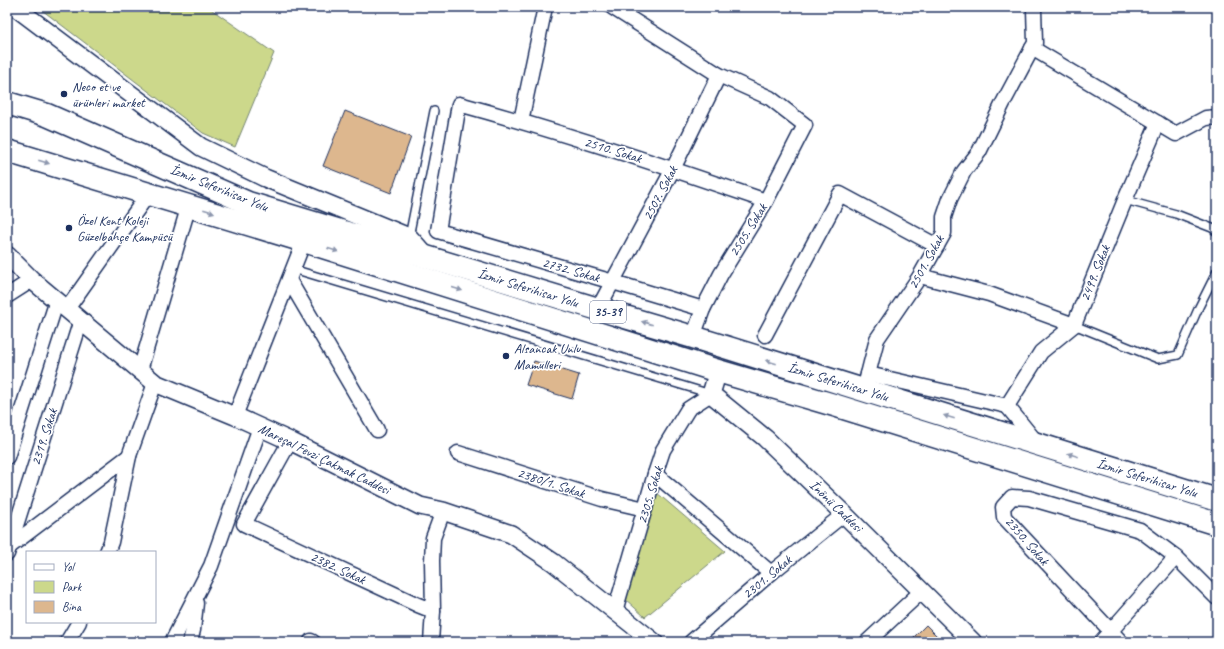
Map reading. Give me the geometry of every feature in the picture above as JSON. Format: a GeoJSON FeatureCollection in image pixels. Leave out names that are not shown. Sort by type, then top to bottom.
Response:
{"type":"FeatureCollection","features":[{"type":"Feature","properties":{"kind":"main road","name":"İzmir Seferihisar Yolu"},"geometry":{"type":"LineString","coordinates":[[7,103],[47,115],[248,203],[693,337],[866,382],[1038,444],[1217,500]]}},
{"type":"Feature","properties":{"kind":"main road","name":"İzmir Seferihisar Yolu"},"geometry":{"type":"LineString","coordinates":[[7,151],[188,205],[718,371],[1217,524]]}},
{"type":"Feature","properties":{"kind":"street"},"geometry":{"type":"LineString","coordinates":[[15,7],[201,147],[265,178],[409,237],[427,257]]}},
{"type":"Feature","properties":{"kind":"street"},"geometry":{"type":"LineString","coordinates":[[521,121],[545,7]]}},
{"type":"Feature","properties":{"kind":"street"},"geometry":{"type":"LineString","coordinates":[[612,7],[719,75]]}},
{"type":"Feature","properties":{"kind":"street"},"geometry":{"type":"LineString","coordinates":[[1033,7],[1035,43],[1032,48],[1176,134],[1206,118],[1217,117]]}},
{"type":"Feature","properties":{"kind":"street","name":"2501. Sokak"},"geometry":{"type":"LineString","coordinates":[[866,382],[877,339],[920,276],[944,233],[944,217],[950,200],[964,172],[979,152],[1032,48]]}},
{"type":"Feature","properties":{"kind":"street","name":"2505. Sokak"},"geometry":{"type":"LineString","coordinates":[[693,337],[704,309],[721,274],[766,201],[805,125],[770,98],[719,75]]}},
{"type":"Feature","properties":{"kind":"street","name":"2507. Sokak"},"geometry":{"type":"LineString","coordinates":[[598,309],[673,168],[719,75]]}},
{"type":"Feature","properties":{"kind":"street","name":"2510. Sokak"},"geometry":{"type":"LineString","coordinates":[[438,231],[459,104],[521,121],[673,168],[766,201]]}},
{"type":"Feature","properties":{"kind":"street","name":"2499. Sokak"},"geometry":{"type":"LineString","coordinates":[[1008,406],[1041,352],[1074,325],[1158,123]]}},
{"type":"Feature","properties":{"kind":"street"},"geometry":{"type":"LineString","coordinates":[[7,457],[62,304],[149,193]]}},
{"type":"Feature","properties":{"kind":"street"},"geometry":{"type":"LineString","coordinates":[[765,335],[840,194],[937,246]]}},
{"type":"Feature","properties":{"kind":"street"},"geometry":{"type":"LineString","coordinates":[[140,370],[188,205]]}},
{"type":"Feature","properties":{"kind":"street","name":"2732. Sokak"},"geometry":{"type":"LineString","coordinates":[[438,231],[704,309]]}},
{"type":"Feature","properties":{"kind":"street"},"geometry":{"type":"LineString","coordinates":[[235,416],[304,241]]}},
{"type":"Feature","properties":{"kind":"street","name":"Mareşal Fevzi Çakmak Caddesi"},"geometry":{"type":"LineString","coordinates":[[7,255],[32,280],[156,383],[260,427],[420,506],[443,511],[511,534],[553,562],[654,642]]}},
{"type":"Feature","properties":{"kind":"street"},"geometry":{"type":"LineString","coordinates":[[291,275],[377,430]]}},
{"type":"Feature","properties":{"kind":"street"},"geometry":{"type":"LineString","coordinates":[[920,276],[989,294],[1074,325]]}},
{"type":"Feature","properties":{"kind":"street"},"geometry":{"type":"LineString","coordinates":[[7,296],[32,280]]}},
{"type":"Feature","properties":{"kind":"street","name":"2319. Sokak"},"geometry":{"type":"LineString","coordinates":[[8,550],[81,320]]}},
{"type":"Feature","properties":{"kind":"street"},"geometry":{"type":"LineString","coordinates":[[711,394],[718,371]]}},
{"type":"Feature","properties":{"kind":"street"},"geometry":{"type":"LineString","coordinates":[[866,382],[1008,406],[1038,444]]}},
{"type":"Feature","properties":{"kind":"street"},"geometry":{"type":"LineString","coordinates":[[107,551],[111,542],[128,456],[156,383]]}},
{"type":"Feature","properties":{"kind":"street","name":"2305. Sokak"},"geometry":{"type":"LineString","coordinates":[[615,611],[663,450],[688,409],[711,394]]}},
{"type":"Feature","properties":{"kind":"street","name":"İnönü Caddesi"},"geometry":{"type":"LineString","coordinates":[[711,394],[765,438],[973,642]]}},
{"type":"Feature","properties":{"kind":"street"},"geometry":{"type":"LineString","coordinates":[[172,642],[211,566],[260,427]]}},
{"type":"Feature","properties":{"kind":"street","name":"2382. Sokak"},"geometry":{"type":"LineString","coordinates":[[290,441],[244,524],[433,611]]}},
{"type":"Feature","properties":{"kind":"street","name":"2380/1. Sokak"},"geometry":{"type":"LineString","coordinates":[[458,453],[602,499],[645,509]]}},
{"type":"Feature","properties":{"kind":"street"},"geometry":{"type":"LineString","coordinates":[[8,550],[128,456]]}},
{"type":"Feature","properties":{"kind":"street"},"geometry":{"type":"LineString","coordinates":[[655,474],[771,572]]}},
{"type":"Feature","properties":{"kind":"street","name":"2350. Sokak"},"geometry":{"type":"LineString","coordinates":[[1120,642],[1106,637],[1004,517],[1003,507],[1012,497],[1029,498],[1140,530],[1176,557]]}},
{"type":"Feature","properties":{"kind":"street"},"geometry":{"type":"LineString","coordinates":[[431,642],[433,611],[433,538],[443,511]]}},
{"type":"Feature","properties":{"kind":"street","name":"2301. Sokak"},"geometry":{"type":"LineString","coordinates":[[691,642],[771,572],[844,514]]}},
{"type":"Feature","properties":{"kind":"street"},"geometry":{"type":"LineString","coordinates":[[1106,637],[1176,557],[1217,598]]}},
{"type":"Feature","properties":{"kind":"street"},"geometry":{"type":"LineString","coordinates":[[867,642],[922,591]]}},
{"type":"Feature","properties":{"kind":"street"},"geometry":{"type":"LineString","coordinates":[[190,642],[197,595]]}},
{"type":"Feature","properties":{"kind":"street"},"geometry":{"type":"LineString","coordinates":[[67,642],[78,623]]}},
{"type":"Feature","properties":{"kind":"lane"},"geometry":{"type":"LineString","coordinates":[[409,237],[434,111]]}},
{"type":"Feature","properties":{"kind":"lane"},"geometry":{"type":"LineString","coordinates":[[1125,200],[1176,214],[1212,228],[1217,232]]}},
{"type":"Feature","properties":{"kind":"lane"},"geometry":{"type":"LineString","coordinates":[[1074,325],[1158,359],[1178,355],[1217,271]]}},
{"type":"Feature","properties":{"kind":"lane"},"geometry":{"type":"LineString","coordinates":[[291,275],[711,394]]}},
{"type":"Feature","properties":{"kind":"green space"},"geometry":{"type":"Polygon","coordinates":[[[38,7],[208,7],[274,53],[235,147],[203,133],[38,7]]]}},
{"type":"Feature","properties":{"kind":"green space"},"geometry":{"type":"Polygon","coordinates":[[[656,492],[725,551],[645,617],[624,598],[656,492]]]}},
{"type":"Feature","properties":{"kind":"building"},"geometry":{"type":"Polygon","coordinates":[[[345,111],[411,137],[391,193],[323,166],[345,111]]]}},
{"type":"Feature","properties":{"kind":"building"},"geometry":{"type":"Polygon","coordinates":[[[534,361],[579,375],[572,399],[526,385],[534,361]]]}},
{"type":"Feature","properties":{"kind":"building"},"geometry":{"type":"Polygon","coordinates":[[[926,625],[943,642],[910,641],[926,625]]]}},
{"type":"Feature","properties":{"kind":"place","name":"Neco et ve ürünleri market"},"geometry":{"type":"Point","coordinates":[64,94]}},
{"type":"Feature","properties":{"kind":"place","name":"Özel Kent Koleji Güzelbahçe Kampüsü"},"geometry":{"type":"Point","coordinates":[69,228]}},
{"type":"Feature","properties":{"kind":"place","name":"Alsancak Unlu Mamulleri"},"geometry":{"type":"Point","coordinates":[506,356]}}]}
